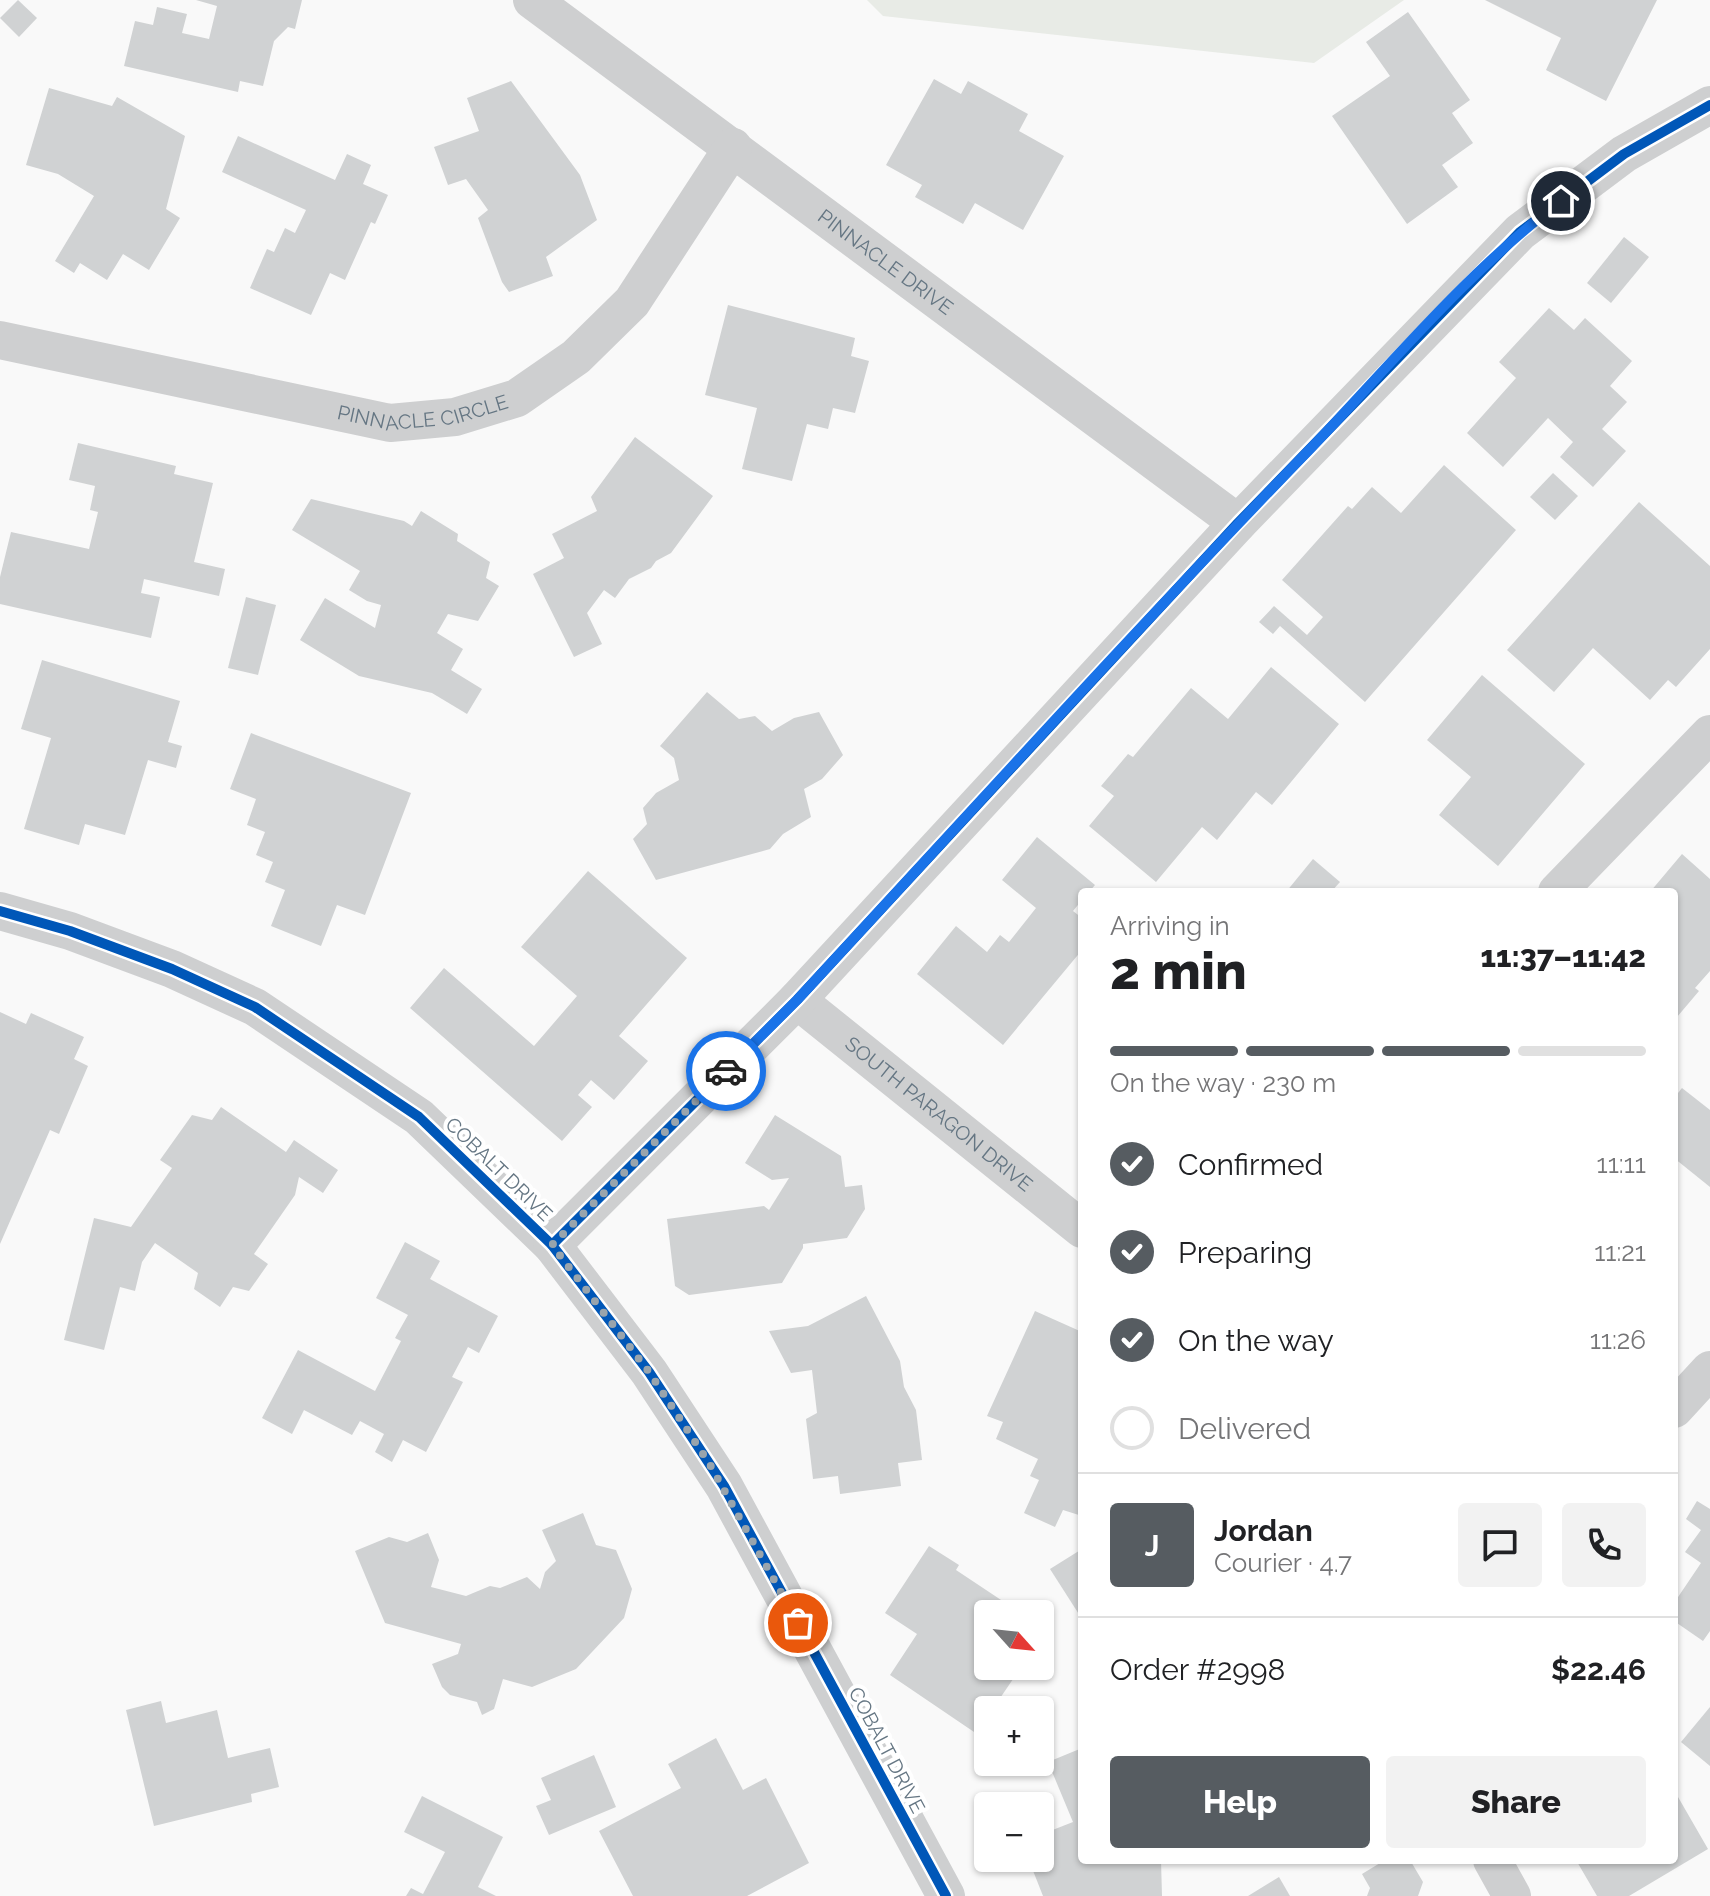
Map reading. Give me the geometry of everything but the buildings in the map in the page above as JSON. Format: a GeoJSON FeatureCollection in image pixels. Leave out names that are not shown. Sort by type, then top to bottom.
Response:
{"type":"FeatureCollection","features":[{"type":"Feature","properties":{"kind":"street","name":"PINNACLE DRIVE"},"geometry":{"type":"LineString","coordinates":[[532,0],[1238,523]]}},
{"type":"Feature","properties":{"kind":"street"},"geometry":{"type":"LineString","coordinates":[[552,1245],[797,1000],[1238,523],[1520,232],[1624,154],[1710,105]]}},
{"type":"Feature","properties":{"kind":"street","name":"PINNACLE CIRCLE"},"geometry":{"type":"LineString","coordinates":[[0,340],[390,423],[455,417],[517,398],[576,357],[632,302],[733,147]]}},
{"type":"Feature","properties":{"kind":"street"},"geometry":{"type":"LineString","coordinates":[[1561,888],[1710,734]]}},
{"type":"Feature","properties":{"kind":"street","name":"COBALT DRIVE"},"geometry":{"type":"LineString","coordinates":[[0,911],[70,931],[172,969],[255,1007],[419,1117],[552,1245],[649,1372],[724,1486],[946,1896]]}},
{"type":"Feature","properties":{"kind":"street","name":"SOUTH PARAGON DRIVE"},"geometry":{"type":"LineString","coordinates":[[797,1000],[1078,1226]]}},
{"type":"Feature","properties":{"kind":"street"},"geometry":{"type":"LineString","coordinates":[[1678,1405],[1710,1370]]}},
{"type":"Feature","properties":{"kind":"street"},"geometry":{"type":"LineString","coordinates":[[1494,1864],[1512,1896]]}},
{"type":"Feature","properties":{"kind":"shaded area"},"geometry":{"type":"Polygon","coordinates":[[[867,0],[1404,0],[1314,63],[883,16],[867,0]]]}},
{"type":"Feature","properties":{"kind":"cycle path"},"geometry":{"type":"LineString","coordinates":[[552,1245],[797,1000],[1238,523],[1520,232],[1624,154],[1710,105]]}},
{"type":"Feature","properties":{"kind":"cycle path"},"geometry":{"type":"LineString","coordinates":[[0,911],[70,931],[172,969],[255,1007],[419,1117],[552,1245],[649,1372],[724,1486],[946,1896]]}},
{"type":"Feature","properties":{"kind":"way so far"},"geometry":{"type":"LineString","coordinates":[[726,1071],[552,1245],[649,1372],[724,1486],[798,1623]]}},
{"type":"Feature","properties":{"kind":"route"},"geometry":{"type":"LineString","coordinates":[[726,1071],[797,1000],[1238,523],[1404,350],[1520,232],[1561,201]]}}]}
